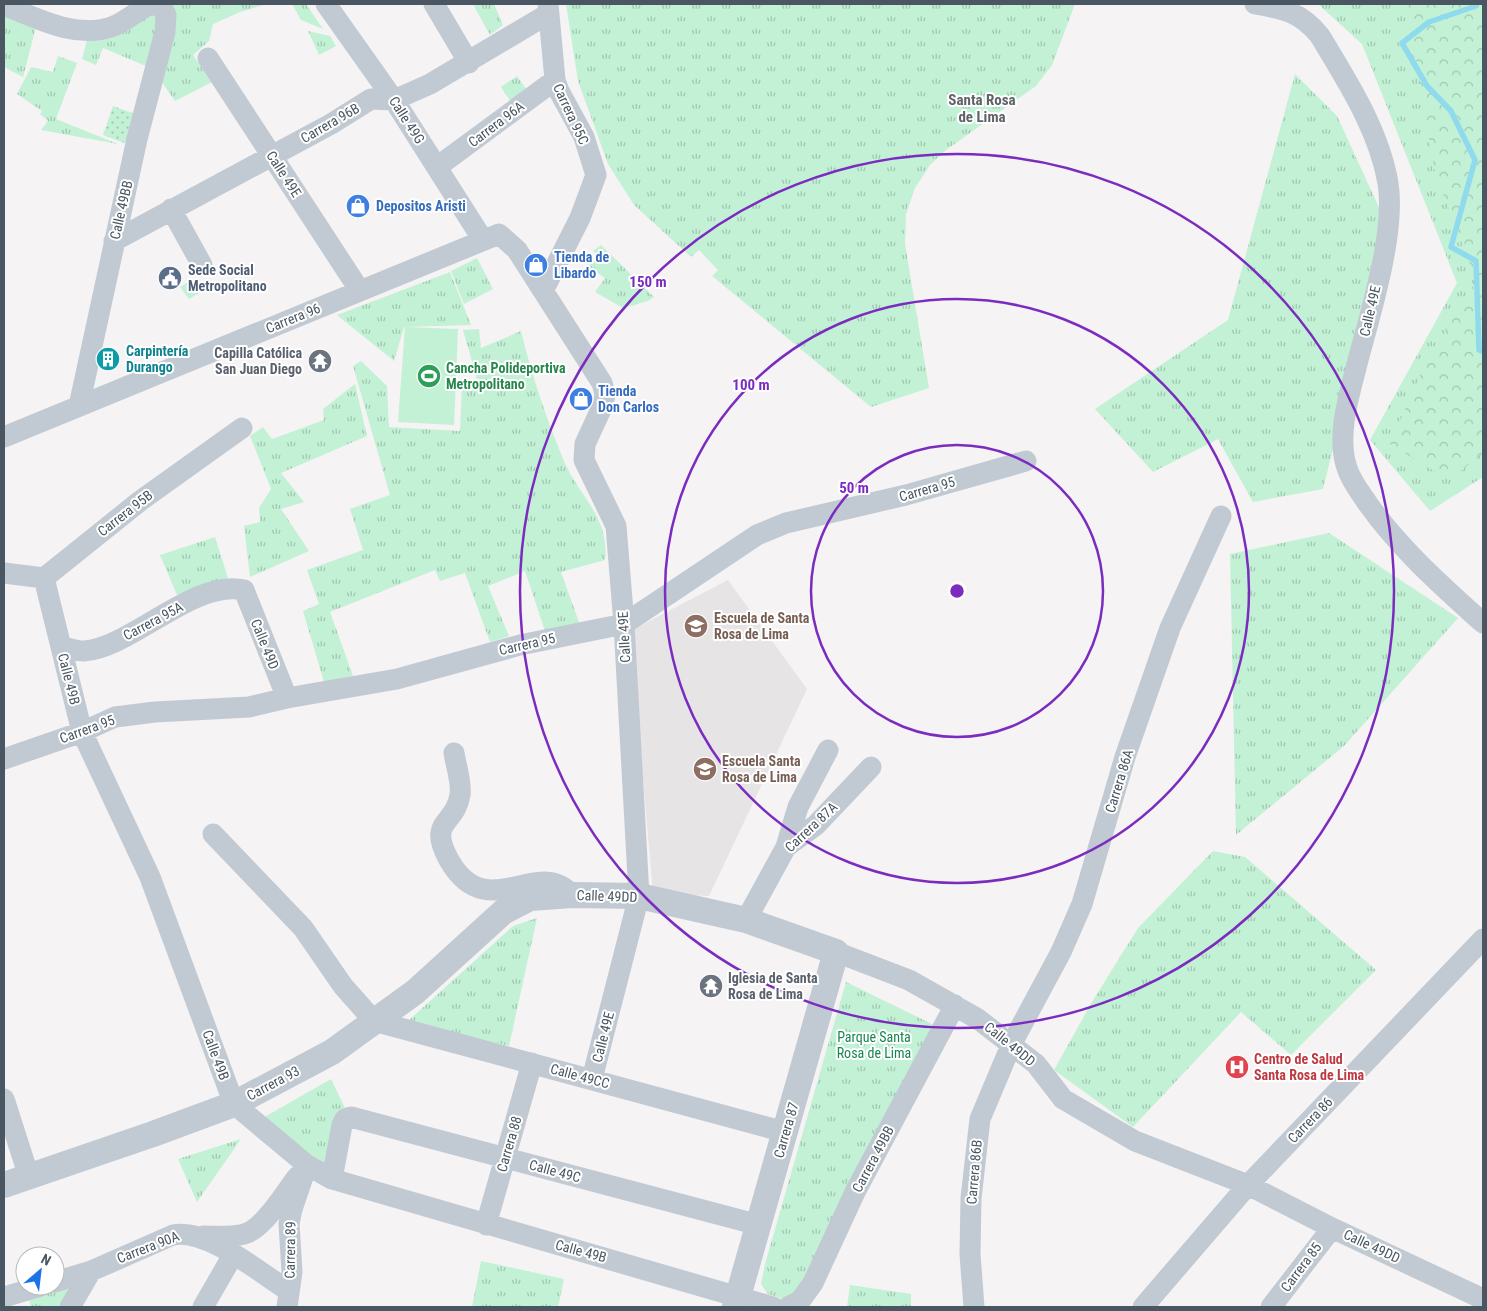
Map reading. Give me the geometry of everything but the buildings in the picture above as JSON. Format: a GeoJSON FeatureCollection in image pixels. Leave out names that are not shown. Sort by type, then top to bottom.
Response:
{"type":"FeatureCollection","features":[{"type":"Feature","properties":{"kind":"street","name":"Calle 49BB"},"geometry":{"type":"LineString","coordinates":[[4,5],[53,26],[67,29],[100,29],[113,26],[151,4],[162,7],[166,15],[165,32],[114,240],[79,406]]}},
{"type":"Feature","properties":{"kind":"street","name":"Calle 49G"},"geometry":{"type":"LineString","coordinates":[[326,4],[394,100],[438,167],[491,237]]}},
{"type":"Feature","properties":{"kind":"street"},"geometry":{"type":"LineString","coordinates":[[434,4],[469,62]]}},
{"type":"Feature","properties":{"kind":"street","name":"Calle 49E"},"geometry":{"type":"LineString","coordinates":[[1255,4],[1295,13],[1309,22],[1320,36],[1377,140],[1388,184],[1389,212],[1386,241],[1350,391],[1343,432],[1346,468],[1354,485],[1391,535],[1422,568],[1483,622]]}},
{"type":"Feature","properties":{"kind":"street","name":"Carrera 96B"},"geometry":{"type":"LineString","coordinates":[[114,240],[272,156],[371,99],[394,100],[469,62],[548,9]]}},
{"type":"Feature","properties":{"kind":"street","name":"Carrera 95C"},"geometry":{"type":"LineString","coordinates":[[543,291],[580,218],[596,175],[584,137],[558,91],[555,80],[548,9]]}},
{"type":"Feature","properties":{"kind":"street","name":"Calle 49E"},"geometry":{"type":"LineString","coordinates":[[208,58],[360,291]]}},
{"type":"Feature","properties":{"kind":"street","name":"Carrera 96A"},"geometry":{"type":"LineString","coordinates":[[438,167],[555,80]]}},
{"type":"Feature","properties":{"kind":"street"},"geometry":{"type":"LineString","coordinates":[[171,209],[202,265]]}},
{"type":"Feature","properties":{"kind":"street","name":"Calle 49E"},"geometry":{"type":"LineString","coordinates":[[491,237],[518,250],[602,383],[605,394],[603,405],[584,444],[584,460],[616,526],[624,624],[639,896],[592,1079]]}},
{"type":"Feature","properties":{"kind":"street","name":"Carrera 96"},"geometry":{"type":"LineString","coordinates":[[4,437],[491,237]]}},
{"type":"Feature","properties":{"kind":"street","name":"Carrera 95B"},"geometry":{"type":"LineString","coordinates":[[44,578],[140,501],[242,428]]}},
{"type":"Feature","properties":{"kind":"street","name":"Carrera 95"},"geometry":{"type":"LineString","coordinates":[[4,759],[82,732],[114,717],[155,712],[249,707],[287,698],[397,678],[520,645],[624,624],[757,535],[771,529],[786,523],[906,495],[1026,461]]}},
{"type":"Feature","properties":{"kind":"street","name":"Carrera 86A"},"geometry":{"type":"LineString","coordinates":[[1012,1043],[1061,952],[1082,904],[1125,757],[1170,628],[1221,516]]}},
{"type":"Feature","properties":{"kind":"street"},"geometry":{"type":"LineString","coordinates":[[4,573],[44,578]]}},
{"type":"Feature","properties":{"kind":"street","name":"Calle 49B"},"geometry":{"type":"LineString","coordinates":[[44,578],[82,732],[150,877],[234,1104],[307,1165],[332,1179],[737,1302]]}},
{"type":"Feature","properties":{"kind":"street","name":"Carrera 95A"},"geometry":{"type":"LineString","coordinates":[[61,646],[82,651],[92,650],[109,644],[148,622],[216,590],[234,587],[244,590]]}},
{"type":"Feature","properties":{"kind":"street","name":"Calle 49D"},"geometry":{"type":"LineString","coordinates":[[244,590],[287,698]]}},
{"type":"Feature","properties":{"kind":"street"},"geometry":{"type":"LineString","coordinates":[[786,847],[798,807],[828,750]]}},
{"type":"Feature","properties":{"kind":"street"},"geometry":{"type":"LineString","coordinates":[[454,753],[460,794],[456,805],[443,825],[440,840],[457,874],[470,886],[488,891],[551,881],[562,885],[572,895]]}},
{"type":"Feature","properties":{"kind":"street","name":"Carrera 87A"},"geometry":{"type":"LineString","coordinates":[[746,920],[786,847],[816,825],[871,767]]}},
{"type":"Feature","properties":{"kind":"street"},"geometry":{"type":"LineString","coordinates":[[213,834],[303,928],[343,986],[374,1020]]}},
{"type":"Feature","properties":{"kind":"street","name":"Calle 49DD"},"geometry":{"type":"LineString","coordinates":[[502,912],[530,898],[572,895],[639,896],[746,920],[909,980],[955,1005],[1012,1043],[1036,1064],[1063,1099],[1093,1119],[1135,1141],[1248,1185],[1332,1228],[1483,1299]]}},
{"type":"Feature","properties":{"kind":"street","name":"Carrera 93"},"geometry":{"type":"LineString","coordinates":[[4,1185],[234,1104],[332,1052],[415,992],[502,912]]}},
{"type":"Feature","properties":{"kind":"street","name":"Carrera 86"},"geometry":{"type":"LineString","coordinates":[[1143,1307],[1248,1185],[1483,938]]}},
{"type":"Feature","properties":{"kind":"street","name":"Carrera 87"},"geometry":{"type":"LineString","coordinates":[[737,1302],[836,952]]}},
{"type":"Feature","properties":{"kind":"street","name":"Carrera 49BB"},"geometry":{"type":"LineString","coordinates":[[788,1307],[800,1302],[813,1283],[855,1192],[955,1005]]}},
{"type":"Feature","properties":{"kind":"street","name":"Calle 49CC"},"geometry":{"type":"LineString","coordinates":[[374,1020],[785,1132]]}},
{"type":"Feature","properties":{"kind":"street","name":"Carrera 86B"},"geometry":{"type":"LineString","coordinates":[[974,1307],[970,1254],[971,1198],[976,1144],[980,1119],[1012,1043]]}},
{"type":"Feature","properties":{"kind":"street","name":"Carrera 88"},"geometry":{"type":"LineString","coordinates":[[486,1225],[532,1063]]}},
{"type":"Feature","properties":{"kind":"street"},"geometry":{"type":"LineString","coordinates":[[4,1099],[29,1176]]}},
{"type":"Feature","properties":{"kind":"street","name":"Calle 49C"},"geometry":{"type":"LineString","coordinates":[[332,1179],[342,1125],[345,1120],[351,1117],[758,1225]]}},
{"type":"Feature","properties":{"kind":"street"},"geometry":{"type":"LineString","coordinates":[[198,1236],[233,1236],[248,1233],[259,1225],[307,1165]]}},
{"type":"Feature","properties":{"kind":"street","name":"Carrera 89"},"geometry":{"type":"LineString","coordinates":[[288,1299],[292,1272],[289,1224],[292,1209],[307,1165]]}},
{"type":"Feature","properties":{"kind":"street","name":"Carrera 85"},"geometry":{"type":"LineString","coordinates":[[1271,1307],[1332,1228]]}},
{"type":"Feature","properties":{"kind":"street","name":"Carrera 90A"},"geometry":{"type":"LineString","coordinates":[[65,1279],[91,1271],[173,1235],[183,1233],[198,1236],[233,1255],[288,1299]]}},
{"type":"Feature","properties":{"kind":"street"},"geometry":{"type":"LineString","coordinates":[[203,1307],[233,1255]]}},
{"type":"Feature","properties":{"kind":"street"},"geometry":{"type":"LineString","coordinates":[[70,1307],[91,1271]]}},
{"type":"Feature","properties":{"kind":"street"},"geometry":{"type":"LineString","coordinates":[[737,1302],[773,1307]]}},
{"type":"Feature","properties":{"kind":"shaded area","name":"Escuela Santa Rosa de Lima"},"geometry":{"type":"Polygon","coordinates":[[[728,580],[807,689],[709,896],[653,893],[630,631],[728,580]]]}},
{"type":"Feature","properties":{"kind":"green space"},"geometry":{"type":"Polygon","coordinates":[[[168,4],[267,4],[240,12],[213,24],[209,41],[193,55],[212,82],[175,101],[161,81],[168,4]]]}},
{"type":"Feature","properties":{"kind":"green space"},"geometry":{"type":"Polygon","coordinates":[[[292,4],[306,4],[323,29],[301,20],[292,4]]]}},
{"type":"Feature","properties":{"kind":"green space"},"geometry":{"type":"Polygon","coordinates":[[[473,4],[494,4],[503,25],[490,35],[473,4]]]}},
{"type":"Feature","properties":{"kind":"green space"},"geometry":{"type":"Polygon","coordinates":[[[566,4],[1075,4],[1052,65],[1036,86],[946,150],[930,165],[915,188],[906,214],[905,244],[929,388],[871,407],[712,276],[718,270],[699,250],[691,257],[634,205],[608,164],[578,81],[566,4]]]}},
{"type":"Feature","properties":{"kind":"green space"},"geometry":{"type":"Polygon","coordinates":[[[1318,4],[1483,4],[1483,477],[1430,511],[1370,440],[1457,283],[1362,44],[1318,4]]]}},
{"type":"Feature","properties":{"kind":"green space"},"geometry":{"type":"Polygon","coordinates":[[[1409,4],[1483,4],[1483,453],[1449,480],[1390,444],[1421,373],[1476,280],[1435,173],[1407,8],[1409,4]]]}},
{"type":"Feature","properties":{"kind":"green space"},"geometry":{"type":"Polygon","coordinates":[[[4,9],[37,23],[23,77],[4,67],[4,9]]]}},
{"type":"Feature","properties":{"kind":"green space"},"geometry":{"type":"Polygon","coordinates":[[[143,13],[156,15],[159,21],[146,66],[103,48],[96,65],[82,59],[87,40],[143,13]]]}},
{"type":"Feature","properties":{"kind":"green space"},"geometry":{"type":"Polygon","coordinates":[[[308,31],[330,36],[336,46],[319,55],[308,31]]]}},
{"type":"Feature","properties":{"kind":"green space"},"geometry":{"type":"Polygon","coordinates":[[[58,56],[77,63],[56,119],[118,144],[41,130],[48,121],[40,114],[42,111],[17,94],[31,67],[53,72],[58,56]]]}},
{"type":"Feature","properties":{"kind":"green space"},"geometry":{"type":"Polygon","coordinates":[[[1295,74],[1337,116],[1388,227],[1323,489],[1253,502],[1218,439],[1153,472],[1095,409],[1228,320],[1295,74]]]}},
{"type":"Feature","properties":{"kind":"green space"},"geometry":{"type":"Polygon","coordinates":[[[517,76],[529,93],[513,105],[501,87],[517,76]]]}},
{"type":"Feature","properties":{"kind":"green space"},"geometry":{"type":"Polygon","coordinates":[[[113,106],[135,114],[127,144],[103,135],[113,106]]]}},
{"type":"Feature","properties":{"kind":"green space"},"geometry":{"type":"Polygon","coordinates":[[[601,245],[654,297],[648,301],[623,308],[595,292],[605,278],[588,266],[600,256],[593,251],[601,245]]]}},
{"type":"Feature","properties":{"kind":"green space"},"geometry":{"type":"Polygon","coordinates":[[[477,258],[493,289],[464,304],[451,271],[477,258]]]}},
{"type":"Feature","properties":{"kind":"green space"},"geometry":{"type":"Polygon","coordinates":[[[450,272],[471,325],[404,327],[394,361],[337,315],[450,272]]]}},
{"type":"Feature","properties":{"kind":"green space"},"geometry":{"type":"Polygon","coordinates":[[[196,278],[204,290],[189,299],[180,287],[196,278]]]}},
{"type":"Feature","properties":{"kind":"green space","name":"Cancha Polideportiva Metropolitano"},"geometry":{"type":"Polygon","coordinates":[[[405,327],[458,329],[454,425],[398,422],[405,327]]]}},
{"type":"Feature","properties":{"kind":"green space"},"geometry":{"type":"Polygon","coordinates":[[[479,329],[481,348],[521,331],[545,413],[557,445],[570,474],[592,508],[603,532],[605,560],[561,572],[580,625],[545,631],[525,571],[488,586],[509,636],[490,642],[465,573],[440,581],[435,570],[330,612],[353,676],[324,682],[303,611],[319,604],[307,570],[363,550],[350,509],[390,495],[353,366],[361,361],[387,386],[389,427],[460,431],[462,384],[479,386],[463,330],[479,329]]]}},
{"type":"Feature","properties":{"kind":"green space"},"geometry":{"type":"Polygon","coordinates":[[[355,384],[367,436],[281,473],[304,502],[281,509],[309,551],[250,577],[244,526],[260,522],[259,508],[271,489],[250,436],[263,427],[272,439],[324,420],[323,409],[355,384]]]}},
{"type":"Feature","properties":{"kind":"green space"},"geometry":{"type":"Polygon","coordinates":[[[1329,533],[1458,618],[1344,746],[1236,835],[1230,554],[1329,533]]]}},
{"type":"Feature","properties":{"kind":"green space"},"geometry":{"type":"Polygon","coordinates":[[[215,537],[228,578],[177,595],[160,555],[215,537]]]}},
{"type":"Feature","properties":{"kind":"green space"},"geometry":{"type":"Polygon","coordinates":[[[1213,851],[1245,857],[1376,970],[1291,1055],[1241,1012],[1133,1127],[1054,1070],[1092,1002],[1138,928],[1213,851]]]}},
{"type":"Feature","properties":{"kind":"green space"},"geometry":{"type":"Polygon","coordinates":[[[537,918],[509,1046],[408,1021],[513,926],[537,918]]]}},
{"type":"Feature","properties":{"kind":"green space","name":"Parque Santa Rosa de Lima"},"geometry":{"type":"Polygon","coordinates":[[[846,982],[936,1026],[799,1292],[783,1299],[768,1294],[761,1284],[765,1264],[846,982]]]}},
{"type":"Feature","properties":{"kind":"green space"},"geometry":{"type":"Polygon","coordinates":[[[331,1079],[345,1108],[323,1169],[261,1119],[331,1079]]]}},
{"type":"Feature","properties":{"kind":"green space"},"geometry":{"type":"Polygon","coordinates":[[[241,1139],[197,1202],[178,1159],[241,1139]]]}},
{"type":"Feature","properties":{"kind":"green space"},"geometry":{"type":"Polygon","coordinates":[[[481,1261],[564,1279],[558,1307],[472,1307],[481,1261]]]}},
{"type":"Feature","properties":{"kind":"green space"},"geometry":{"type":"Polygon","coordinates":[[[850,1285],[911,1294],[911,1307],[847,1307],[850,1285]]]}},
{"type":"Feature","properties":{"kind":"green space"},"geometry":{"type":"Polygon","coordinates":[[[65,1286],[71,1294],[68,1307],[31,1307],[29,1300],[38,1296],[65,1296],[65,1286]]]}},
{"type":"Feature","properties":{"kind":"waterway"},"geometry":{"type":"LineString","coordinates":[[1476,4],[1476,6],[1429,22],[1402,43],[1427,86],[1451,111],[1475,160],[1451,247],[1476,261],[1479,350],[1483,351]]}},
{"type":"Feature","properties":{"kind":"place","name":"Depositos Aristi"},"geometry":{"type":"Point","coordinates":[358,206]}},
{"type":"Feature","properties":{"kind":"place","name":"Tienda de Libardo"},"geometry":{"type":"Point","coordinates":[536,265]}},
{"type":"Feature","properties":{"kind":"place","name":"Sede Social Metropolitano"},"geometry":{"type":"Point","coordinates":[170,278]}},
{"type":"Feature","properties":{"kind":"place","name":"Carpintería Durango"},"geometry":{"type":"Point","coordinates":[108,359]}},
{"type":"Feature","properties":{"kind":"place","name":"Capilla Católica San Juan Diego"},"geometry":{"type":"Point","coordinates":[320,361]}},
{"type":"Feature","properties":{"kind":"place","name":"Cancha Polideportiva Metropolitano"},"geometry":{"type":"Point","coordinates":[429,376]}},
{"type":"Feature","properties":{"kind":"place","name":"Tienda Don Carlos"},"geometry":{"type":"Point","coordinates":[581,399]}},
{"type":"Feature","properties":{"kind":"place","name":"Escuela de Santa Rosa de Lima"},"geometry":{"type":"Point","coordinates":[696,626]}},
{"type":"Feature","properties":{"kind":"place","name":"Escuela Santa Rosa de Lima"},"geometry":{"type":"Point","coordinates":[705,769]}},
{"type":"Feature","properties":{"kind":"place","name":"Iglesia de Santa Rosa de Lima"},"geometry":{"type":"Point","coordinates":[711,986]}},
{"type":"Feature","properties":{"kind":"place","name":"Centro de Salud Santa Rosa de Lima"},"geometry":{"type":"Point","coordinates":[1237,1067]}},
{"type":"Feature","properties":{"kind":"district","name":"Santa Rosa de Lima"},"geometry":{"type":"Point","coordinates":[982,108]}}]}
